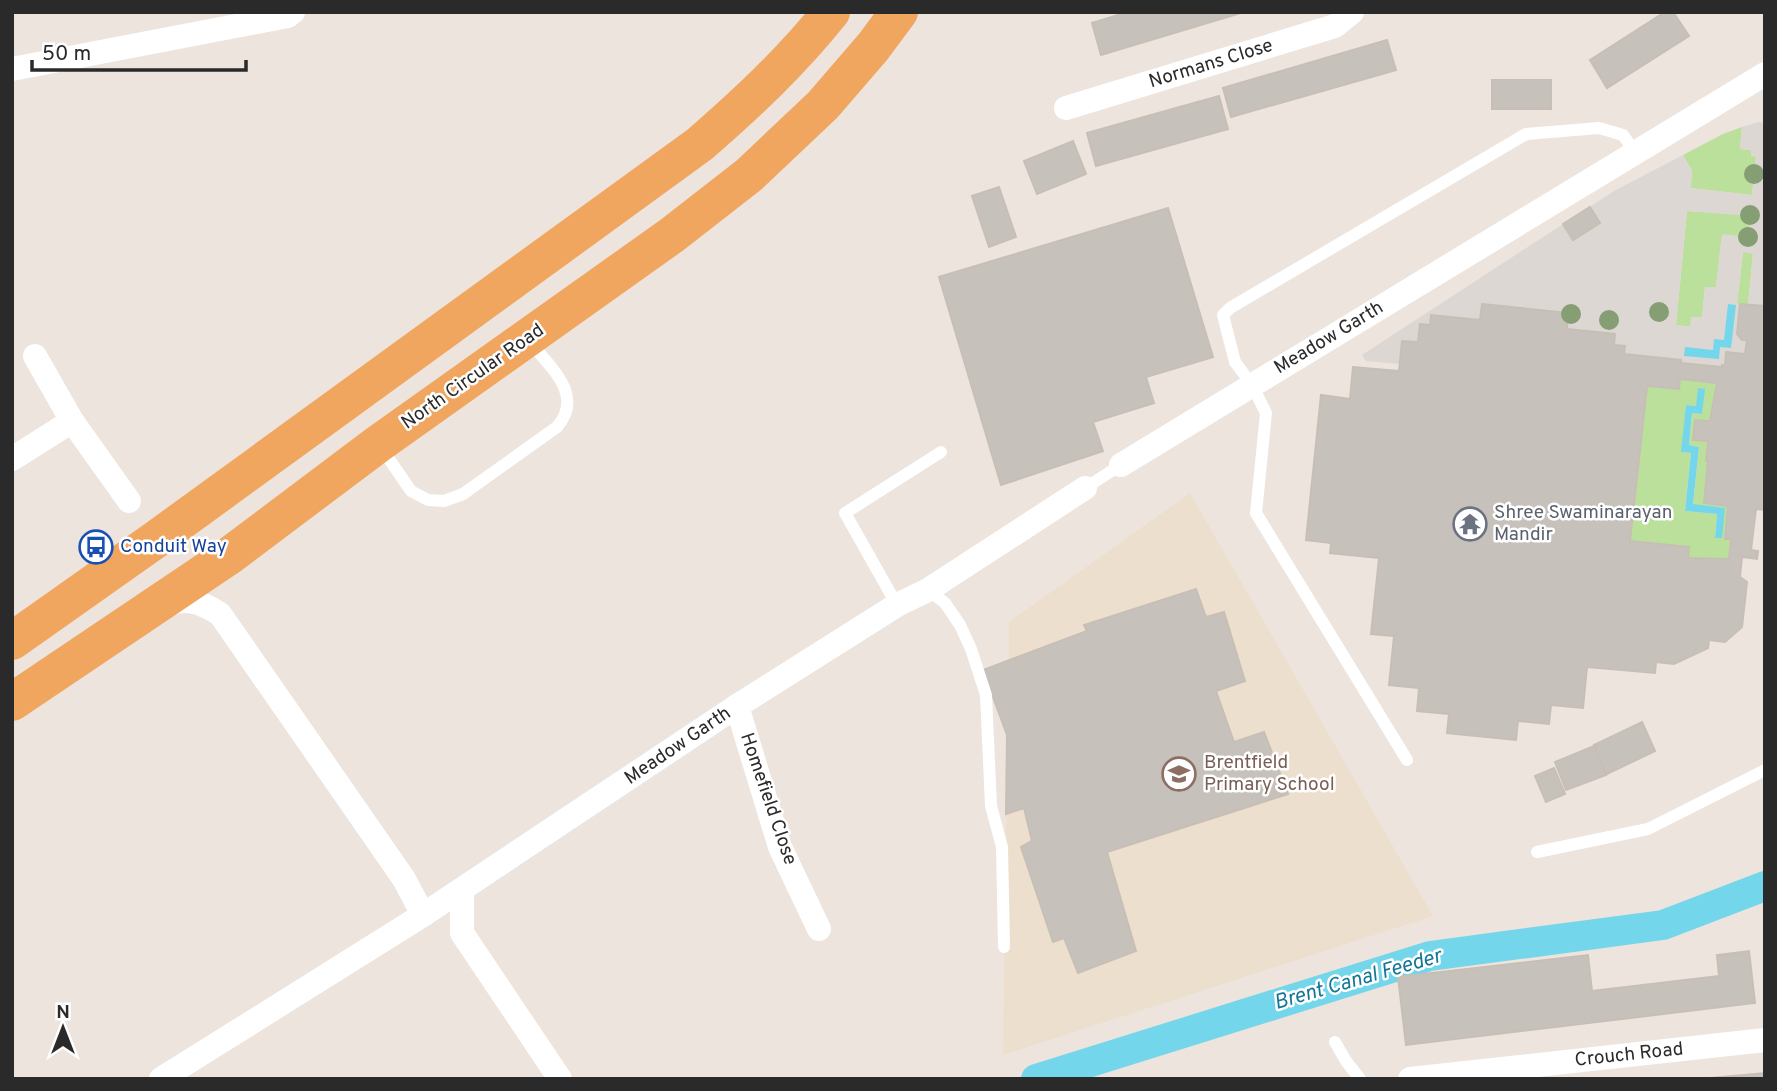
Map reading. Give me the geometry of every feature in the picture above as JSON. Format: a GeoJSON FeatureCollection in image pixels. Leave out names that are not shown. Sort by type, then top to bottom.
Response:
{"type":"FeatureCollection","features":[{"type":"Feature","properties":{"kind":"highway"},"geometry":{"type":"LineString","coordinates":[[12,641],[700,145],[760,92],[810,39],[831,12]]}},
{"type":"Feature","properties":{"kind":"highway","name":"North Circular Road"},"geometry":{"type":"LineString","coordinates":[[12,702],[229,556],[379,444],[672,235],[749,175],[823,105],[899,12]]}},
{"type":"Feature","properties":{"kind":"street"},"geometry":{"type":"LineString","coordinates":[[12,69],[288,16],[293,12]]}},
{"type":"Feature","properties":{"kind":"street","name":"Normans Close"},"geometry":{"type":"LineString","coordinates":[[1066,108],[1335,26],[1352,12]]}},
{"type":"Feature","properties":{"kind":"street","name":"Meadow Garth"},"geometry":{"type":"LineString","coordinates":[[1121,465],[1765,74]]}},
{"type":"Feature","properties":{"kind":"street"},"geometry":{"type":"LineString","coordinates":[[35,356],[72,421],[129,501]]}},
{"type":"Feature","properties":{"kind":"street"},"geometry":{"type":"LineString","coordinates":[[12,459],[72,421]]}},
{"type":"Feature","properties":{"kind":"street","name":"Meadow Garth"},"geometry":{"type":"LineString","coordinates":[[423,915],[737,706],[897,605],[928,590],[1085,488]]}},
{"type":"Feature","properties":{"kind":"street"},"geometry":{"type":"LineString","coordinates":[[158,605],[180,600],[201,602],[220,614],[404,879],[423,915],[161,1079]]}},
{"type":"Feature","properties":{"kind":"street","name":"Homefield Close"},"geometry":{"type":"LineString","coordinates":[[737,706],[780,847],[819,929]]}},
{"type":"Feature","properties":{"kind":"street"},"geometry":{"type":"LineString","coordinates":[[462,890],[462,933],[559,1079]]}},
{"type":"Feature","properties":{"kind":"street","name":"Crouch Road"},"geometry":{"type":"LineString","coordinates":[[1410,1079],[1765,1040]]}},
{"type":"Feature","properties":{"kind":"lane"},"geometry":{"type":"LineString","coordinates":[[1407,760],[1256,513],[1266,413],[1252,384],[1235,362],[1223,315],[1230,308],[1527,134],[1598,128],[1623,135],[1635,152]]}},
{"type":"Feature","properties":{"kind":"lane"},"geometry":{"type":"LineString","coordinates":[[379,444],[411,491],[428,500],[444,502],[463,494],[557,427],[567,416],[569,399],[563,384],[527,338]]}},
{"type":"Feature","properties":{"kind":"lane"},"geometry":{"type":"LineString","coordinates":[[897,605],[845,513],[941,452]]}},
{"type":"Feature","properties":{"kind":"lane","name":"Meadow Garth"},"geometry":{"type":"LineString","coordinates":[[1085,488],[1121,465]]}},
{"type":"Feature","properties":{"kind":"lane"},"geometry":{"type":"LineString","coordinates":[[928,590],[945,603],[960,625],[986,695],[991,806],[1002,856],[1004,947]]}},
{"type":"Feature","properties":{"kind":"lane"},"geometry":{"type":"LineString","coordinates":[[1537,852],[1648,829],[1765,770]]}},
{"type":"Feature","properties":{"kind":"lane"},"geometry":{"type":"LineString","coordinates":[[1335,1042],[1360,1079]]}},
{"type":"Feature","properties":{"kind":"shaded area"},"geometry":{"type":"Polygon","coordinates":[[[1758,122],[1765,123],[1765,306],[1748,305],[1753,254],[1743,252],[1737,303],[1740,304],[1737,334],[1747,340],[1745,354],[1726,352],[1725,366],[1681,363],[1681,360],[1624,354],[1625,346],[1614,345],[1615,334],[1567,329],[1568,313],[1482,304],[1480,320],[1432,315],[1430,325],[1420,325],[1418,342],[1400,364],[1366,361],[1362,355],[1563,224],[1573,240],[1599,223],[1590,207],[1614,191],[1683,155],[1692,171],[1691,188],[1752,195],[1756,157],[1751,156],[1751,150],[1740,149],[1742,127],[1758,122]],[[1687,211],[1676,325],[1690,327],[1691,317],[1702,317],[1705,287],[1716,287],[1722,234],[1748,237],[1750,216],[1687,211]]]}},
{"type":"Feature","properties":{"kind":"shaded area","name":"Brentfield Primary School"},"geometry":{"type":"Polygon","coordinates":[[[1190,493],[1433,916],[1003,1055],[1009,622],[1190,493]]]}},
{"type":"Feature","properties":{"kind":"green space"},"geometry":{"type":"Polygon","coordinates":[[[1742,127],[1740,149],[1751,150],[1756,157],[1752,195],[1690,188],[1692,171],[1683,155],[1742,127]]]}},
{"type":"Feature","properties":{"kind":"green space"},"geometry":{"type":"Polygon","coordinates":[[[1687,211],[1750,215],[1748,237],[1722,235],[1716,287],[1705,287],[1702,318],[1691,327],[1676,325],[1687,211]]]}},
{"type":"Feature","properties":{"kind":"green space"},"geometry":{"type":"Polygon","coordinates":[[[1743,252],[1753,253],[1748,305],[1737,304],[1743,252]]]}},
{"type":"Feature","properties":{"kind":"green space"},"geometry":{"type":"Polygon","coordinates":[[[1680,379],[1717,383],[1710,421],[1695,420],[1693,439],[1708,441],[1704,503],[1728,506],[1725,538],[1731,539],[1729,559],[1688,558],[1688,547],[1630,541],[1647,386],[1679,389],[1680,379]],[[1704,389],[1696,406],[1686,405],[1682,452],[1691,453],[1685,511],[1717,514],[1715,538],[1725,508],[1693,505],[1699,447],[1689,445],[1692,413],[1702,414],[1704,389]]]}},
{"type":"Feature","properties":{"kind":"water"},"geometry":{"type":"Polygon","coordinates":[[[1728,304],[1736,305],[1731,348],[1720,347],[1719,359],[1684,356],[1685,347],[1713,350],[1714,339],[1724,340],[1728,304]]]}},
{"type":"Feature","properties":{"kind":"water"},"geometry":{"type":"Polygon","coordinates":[[[1698,388],[1705,389],[1702,414],[1692,413],[1689,445],[1699,447],[1693,504],[1725,508],[1722,538],[1715,538],[1717,514],[1685,511],[1691,453],[1681,452],[1686,405],[1696,406],[1698,388]]]}},
{"type":"Feature","properties":{"kind":"building"},"geometry":{"type":"Polygon","coordinates":[[[1128,12],[1244,12],[1101,55],[1092,23],[1128,12]]]}},
{"type":"Feature","properties":{"kind":"building"},"geometry":{"type":"Polygon","coordinates":[[[1665,12],[1673,12],[1689,36],[1607,88],[1590,60],[1665,12]]]}},
{"type":"Feature","properties":{"kind":"building"},"geometry":{"type":"Polygon","coordinates":[[[1387,40],[1396,70],[1231,117],[1223,88],[1387,40]]]}},
{"type":"Feature","properties":{"kind":"building"},"geometry":{"type":"Polygon","coordinates":[[[1492,80],[1551,80],[1551,109],[1492,109],[1492,80]]]}},
{"type":"Feature","properties":{"kind":"building"},"geometry":{"type":"Polygon","coordinates":[[[1219,96],[1228,129],[1096,166],[1087,133],[1219,96]]]}},
{"type":"Feature","properties":{"kind":"building"},"geometry":{"type":"Polygon","coordinates":[[[1073,141],[1086,174],[1037,194],[1024,161],[1073,141]]]}},
{"type":"Feature","properties":{"kind":"building"},"geometry":{"type":"Polygon","coordinates":[[[999,187],[1016,237],[989,247],[972,196],[999,187]]]}},
{"type":"Feature","properties":{"kind":"building"},"geometry":{"type":"Polygon","coordinates":[[[1590,207],[1600,223],[1573,240],[1563,224],[1590,207]]]}},
{"type":"Feature","properties":{"kind":"building"},"geometry":{"type":"Polygon","coordinates":[[[1168,208],[1213,357],[1146,377],[1154,403],[1093,422],[1103,451],[1001,485],[939,277],[1168,208]]]}},
{"type":"Feature","properties":{"kind":"building","name":"Shree Swaminarayan Mandir"},"geometry":{"type":"Polygon","coordinates":[[[1482,304],[1568,313],[1567,329],[1615,334],[1614,345],[1625,346],[1624,354],[1722,367],[1725,366],[1726,352],[1745,354],[1747,340],[1742,340],[1737,334],[1740,304],[1765,306],[1765,510],[1756,509],[1751,550],[1758,551],[1757,559],[1742,557],[1740,577],[1747,582],[1742,627],[1725,642],[1709,640],[1708,648],[1674,664],[1656,662],[1655,673],[1587,667],[1583,708],[1551,705],[1549,724],[1518,721],[1516,740],[1447,733],[1449,714],[1417,711],[1419,688],[1389,685],[1394,636],[1371,634],[1379,558],[1330,553],[1331,543],[1306,540],[1321,395],[1350,399],[1353,367],[1399,371],[1402,341],[1418,342],[1420,324],[1430,325],[1431,315],[1480,320],[1482,304]],[[1680,379],[1679,389],[1647,386],[1630,541],[1689,547],[1688,558],[1729,559],[1731,539],[1725,539],[1728,506],[1704,503],[1708,441],[1693,440],[1695,420],[1710,421],[1717,383],[1680,379]]]}},
{"type":"Feature","properties":{"kind":"building"},"geometry":{"type":"Polygon","coordinates":[[[1196,589],[1206,617],[1224,612],[1245,681],[1216,691],[1234,742],[1264,732],[1288,794],[1107,852],[1136,951],[1078,973],[1064,938],[1053,942],[1021,847],[1032,841],[1024,808],[1006,814],[1007,735],[983,670],[1087,631],[1084,625],[1196,589]]]}},
{"type":"Feature","properties":{"kind":"building"},"geometry":{"type":"Polygon","coordinates":[[[1642,722],[1655,751],[1607,774],[1594,745],[1642,722]]]}},
{"type":"Feature","properties":{"kind":"building"},"geometry":{"type":"Polygon","coordinates":[[[1594,746],[1606,775],[1566,790],[1555,762],[1594,746]]]}},
{"type":"Feature","properties":{"kind":"building"},"geometry":{"type":"Polygon","coordinates":[[[1554,768],[1565,794],[1546,802],[1535,776],[1554,768]]]}},
{"type":"Feature","properties":{"kind":"building"},"geometry":{"type":"Polygon","coordinates":[[[1749,951],[1755,1003],[1406,1045],[1398,977],[1588,955],[1592,991],[1719,976],[1717,955],[1749,951]]]}},
{"type":"Feature","properties":{"kind":"building"},"geometry":{"type":"Polygon","coordinates":[[[1765,1073],[1765,1079],[1699,1079],[1765,1073]]]}},
{"type":"Feature","properties":{"kind":"waterway","name":"Brent Canal Feeder"},"geometry":{"type":"LineString","coordinates":[[1036,1079],[1430,956],[1663,925],[1765,886]]}},
{"type":"Feature","properties":{"kind":"place","name":"Shree Swaminarayan Mandir"},"geometry":{"type":"Point","coordinates":[1470,524]}},
{"type":"Feature","properties":{"kind":"place","name":"Conduit Way"},"geometry":{"type":"Point","coordinates":[96,547]}},
{"type":"Feature","properties":{"kind":"place","name":"Brentfield Primary School"},"geometry":{"type":"Point","coordinates":[1179,774]}}]}
